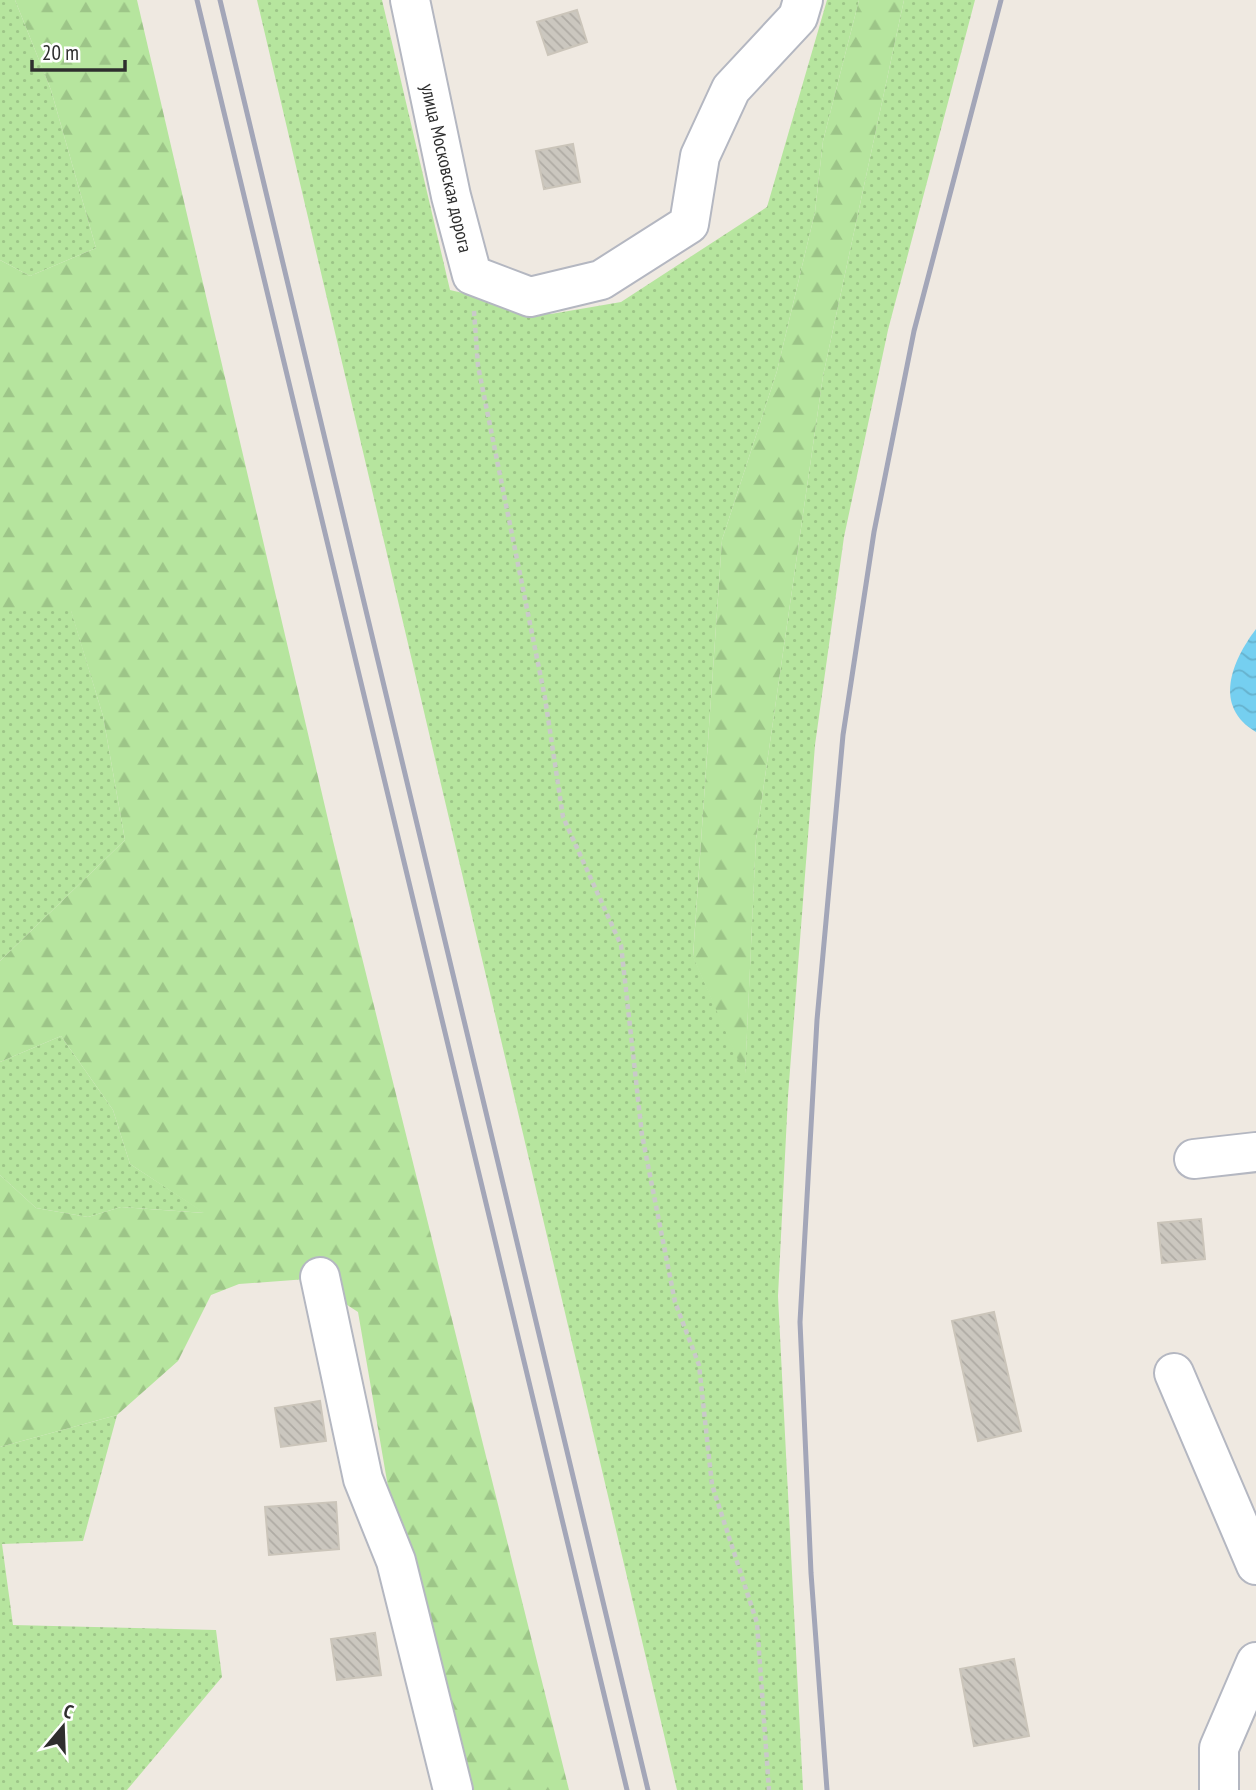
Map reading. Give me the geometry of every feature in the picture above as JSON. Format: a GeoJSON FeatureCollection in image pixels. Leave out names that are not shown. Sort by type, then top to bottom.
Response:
{"type":"FeatureCollection","features":[{"type":"Feature","properties":{"kind":"street","name":"улица Московская дорога"},"geometry":{"type":"LineString","coordinates":[[410,0],[451,197],[472,275],[530,297],[601,280],[689,224],[700,156],[731,89],[798,18],[803,0]]}},
{"type":"Feature","properties":{"kind":"street"},"geometry":{"type":"LineString","coordinates":[[1194,1159],[1256,1152]]}},
{"type":"Feature","properties":{"kind":"street"},"geometry":{"type":"LineString","coordinates":[[320,1277],[363,1479],[396,1561],[453,1790]]}},
{"type":"Feature","properties":{"kind":"street"},"geometry":{"type":"LineString","coordinates":[[1174,1373],[1256,1565]]}},
{"type":"Feature","properties":{"kind":"street"},"geometry":{"type":"LineString","coordinates":[[1219,1790],[1219,1748],[1256,1662]]}},
{"type":"Feature","properties":{"kind":"path"},"geometry":{"type":"LineString","coordinates":[[472,275],[478,366],[545,698],[563,817],[621,945],[642,1135],[675,1302],[699,1365],[712,1485],[757,1623],[769,1790]]}},
{"type":"Feature","properties":{"kind":"green space"},"geometry":{"type":"Polygon","coordinates":[[[0,0],[15,0],[51,90],[96,248],[30,276],[0,260],[0,0]]]}},
{"type":"Feature","properties":{"kind":"green space"},"geometry":{"type":"Polygon","coordinates":[[[15,0],[137,0],[333,841],[569,1790],[440,1790],[358,1312],[307,1279],[239,1284],[211,1295],[178,1361],[117,1415],[0,1447],[0,1175],[36,1208],[88,1217],[121,1207],[204,1213],[130,1164],[113,1110],[61,1036],[0,1062],[0,961],[125,840],[103,716],[71,611],[0,611],[0,260],[30,276],[96,248],[51,90],[15,0]]]}},
{"type":"Feature","properties":{"kind":"green space"},"geometry":{"type":"Polygon","coordinates":[[[257,0],[382,0],[450,290],[551,314],[621,302],[767,207],[827,0],[859,0],[823,141],[815,212],[777,371],[722,540],[693,956],[745,1074],[756,839],[823,376],[904,0],[975,0],[888,330],[844,537],[815,745],[788,1096],[778,1296],[803,1790],[677,1790],[257,0]]]}},
{"type":"Feature","properties":{"kind":"green space"},"geometry":{"type":"Polygon","coordinates":[[[859,0],[904,0],[823,376],[756,839],[745,1076],[693,957],[722,540],[777,371],[815,212],[823,141],[859,0]]]}},
{"type":"Feature","properties":{"kind":"green space"},"geometry":{"type":"Polygon","coordinates":[[[71,610],[103,716],[125,840],[0,961],[0,611],[71,610]]]}},
{"type":"Feature","properties":{"kind":"green space"},"geometry":{"type":"Polygon","coordinates":[[[61,1036],[113,1110],[130,1164],[205,1213],[121,1207],[88,1217],[36,1208],[0,1175],[0,1062],[61,1036]]]}},
{"type":"Feature","properties":{"kind":"green space"},"geometry":{"type":"Polygon","coordinates":[[[117,1415],[83,1541],[2,1544],[13,1625],[216,1630],[222,1677],[127,1790],[0,1790],[0,1447],[117,1415]]]}},
{"type":"Feature","properties":{"kind":"water"},"geometry":{"type":"Polygon","coordinates":[[[1256,629],[1256,732],[1243,722],[1234,710],[1230,684],[1239,656],[1256,629]]]}},
{"type":"Feature","properties":{"kind":"building"},"geometry":{"type":"Polygon","coordinates":[[[577,10],[587,42],[548,55],[537,22],[577,10]]]}},
{"type":"Feature","properties":{"kind":"building"},"geometry":{"type":"Polygon","coordinates":[[[573,144],[580,182],[544,189],[536,151],[573,144]]]}},
{"type":"Feature","properties":{"kind":"building"},"geometry":{"type":"Polygon","coordinates":[[[1201,1219],[1205,1259],[1162,1263],[1158,1223],[1201,1219]]]}},
{"type":"Feature","properties":{"kind":"building"},"geometry":{"type":"Polygon","coordinates":[[[994,1312],[1021,1431],[978,1441],[952,1321],[994,1312]]]}},
{"type":"Feature","properties":{"kind":"building"},"geometry":{"type":"Polygon","coordinates":[[[320,1401],[326,1441],[281,1447],[275,1408],[320,1401]]]}},
{"type":"Feature","properties":{"kind":"building"},"geometry":{"type":"Polygon","coordinates":[[[336,1502],[339,1549],[269,1555],[265,1507],[336,1502]]]}},
{"type":"Feature","properties":{"kind":"building"},"geometry":{"type":"Polygon","coordinates":[[[375,1633],[381,1675],[337,1680],[331,1639],[375,1633]]]}},
{"type":"Feature","properties":{"kind":"building"},"geometry":{"type":"Polygon","coordinates":[[[1014,1659],[1029,1736],[974,1746],[960,1669],[1014,1659]]]}},
{"type":"Feature","properties":{"kind":"railway"},"geometry":{"type":"LineString","coordinates":[[197,0],[627,1790]]}},
{"type":"Feature","properties":{"kind":"railway"},"geometry":{"type":"LineString","coordinates":[[220,0],[648,1790]]}},
{"type":"Feature","properties":{"kind":"railway"},"geometry":{"type":"LineString","coordinates":[[827,1790],[811,1573],[800,1322],[817,1020],[843,735],[874,532],[914,331],[1001,0]]}}]}
